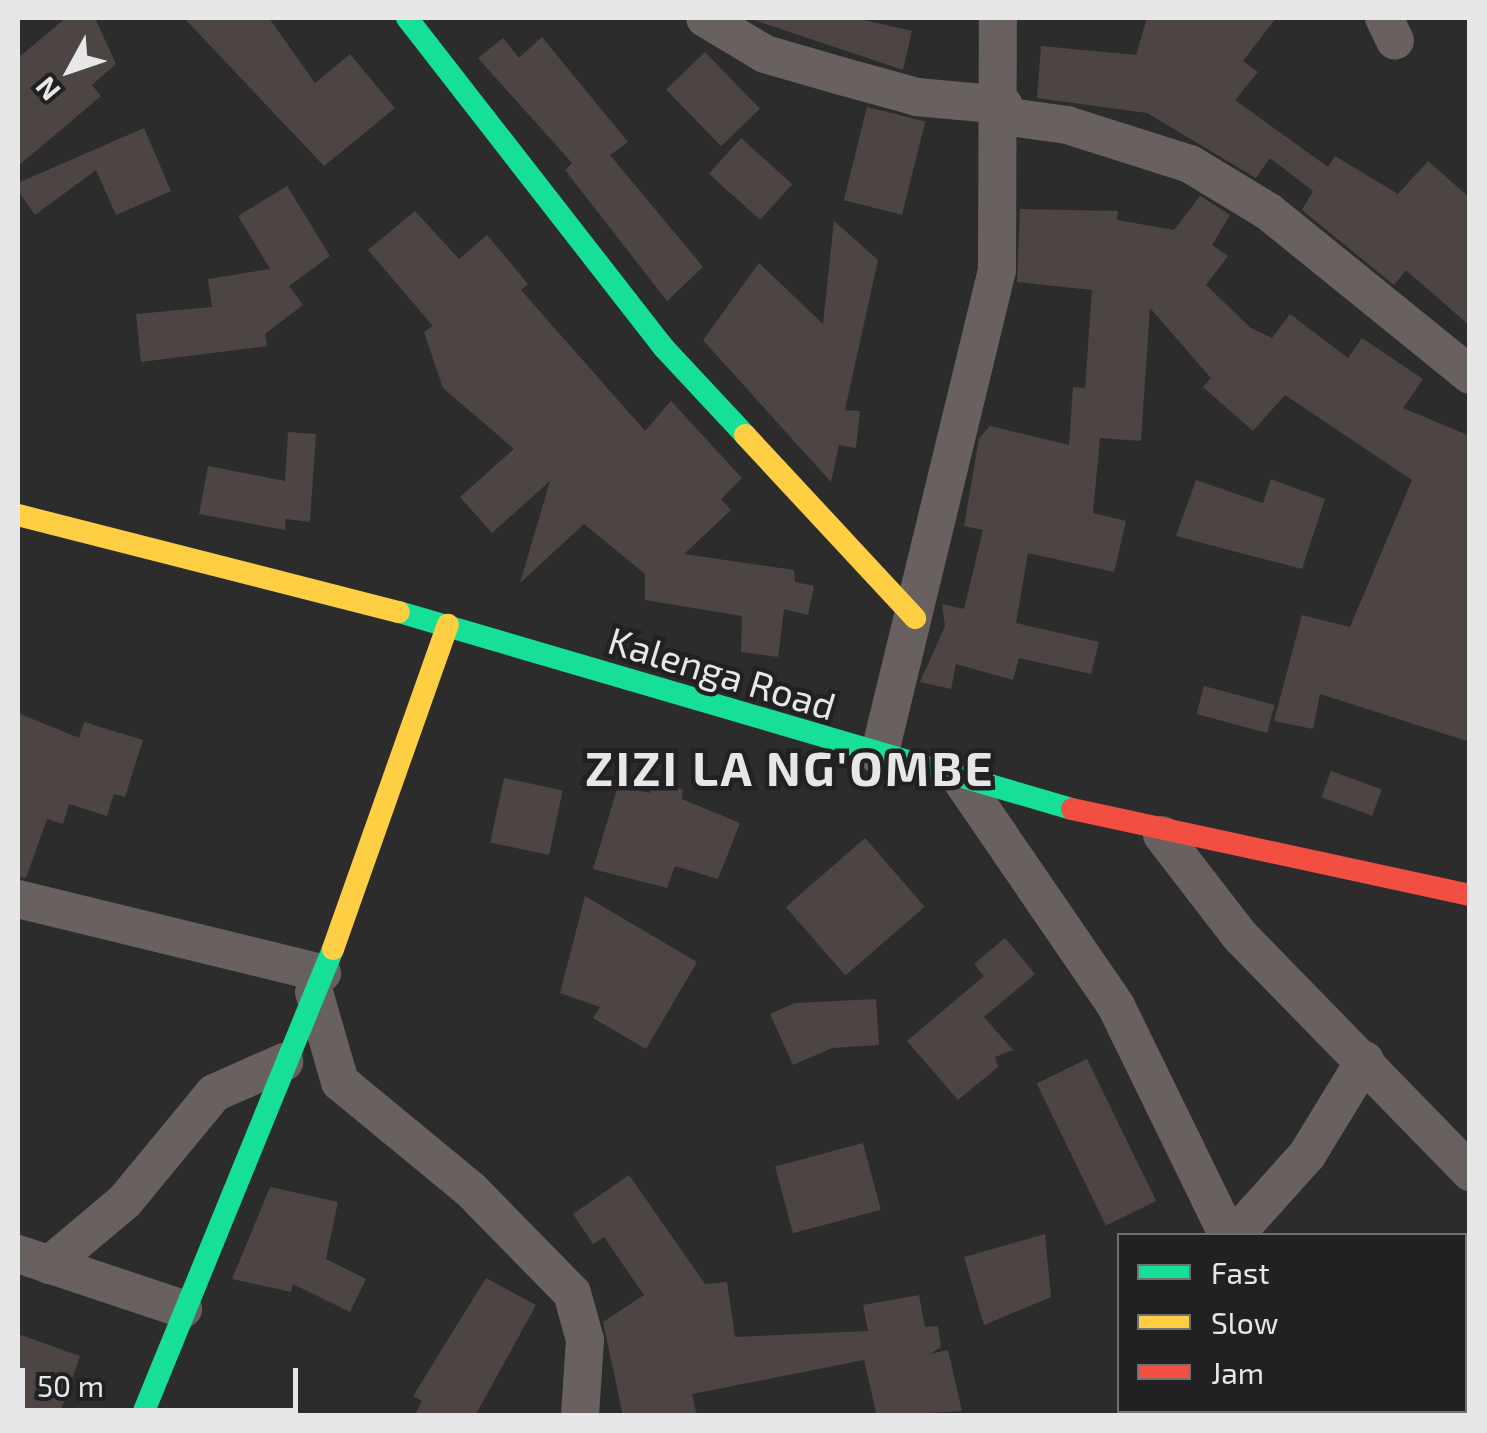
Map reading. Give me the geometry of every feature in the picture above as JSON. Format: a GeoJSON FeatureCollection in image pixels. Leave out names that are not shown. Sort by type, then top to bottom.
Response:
{"type":"FeatureCollection","features":[{"type":"Feature","properties":{"kind":"street"},"geometry":{"type":"LineString","coordinates":[[406,18],[664,348],[915,618]]}},
{"type":"Feature","properties":{"kind":"street"},"geometry":{"type":"LineString","coordinates":[[705,18],[765,54],[916,97],[1068,125],[1190,164],[1405,315],[1470,376]]}},
{"type":"Feature","properties":{"kind":"street"},"geometry":{"type":"LineString","coordinates":[[879,756],[997,270],[1003,111],[998,18]]}},
{"type":"Feature","properties":{"kind":"street","name":"Kalenga Road"},"geometry":{"type":"LineString","coordinates":[[18,515],[448,625],[879,756],[1162,835],[1470,896]]}},
{"type":"Feature","properties":{"kind":"street"},"geometry":{"type":"LineString","coordinates":[[142,1416],[182,1309],[318,982],[448,625]]}},
{"type":"Feature","properties":{"kind":"street"},"geometry":{"type":"LineString","coordinates":[[960,778],[1116,1006],[1230,1233]]}},
{"type":"Feature","properties":{"kind":"street"},"geometry":{"type":"LineString","coordinates":[[1162,835],[1240,936],[1470,1172]]}},
{"type":"Feature","properties":{"kind":"street"},"geometry":{"type":"LineString","coordinates":[[18,899],[318,982]]}},
{"type":"Feature","properties":{"kind":"street"},"geometry":{"type":"LineString","coordinates":[[318,982],[340,1082],[470,1189],[572,1293],[585,1340],[580,1416]]}},
{"type":"Feature","properties":{"kind":"street"},"geometry":{"type":"LineString","coordinates":[[1234,1233],[1307,1155],[1364,1060]]}},
{"type":"Feature","properties":{"kind":"street"},"geometry":{"type":"LineString","coordinates":[[33,1260],[125,1201],[214,1093],[284,1062]]}},
{"type":"Feature","properties":{"kind":"street"},"geometry":{"type":"LineString","coordinates":[[33,1260],[182,1309]]}},
{"type":"Feature","properties":{"kind":"building"},"geometry":{"type":"Polygon","coordinates":[[[66,18],[95,18],[116,64],[92,85],[101,96],[18,166],[18,58],[66,18]]]}},
{"type":"Feature","properties":{"kind":"building"},"geometry":{"type":"Polygon","coordinates":[[[184,18],[269,18],[315,83],[350,54],[395,108],[324,166],[184,18]]]}},
{"type":"Feature","properties":{"kind":"building"},"geometry":{"type":"Polygon","coordinates":[[[748,18],[855,18],[912,31],[903,70],[748,18]]]}},
{"type":"Feature","properties":{"kind":"building"},"geometry":{"type":"Polygon","coordinates":[[[1147,18],[1276,18],[1243,61],[1258,72],[1235,100],[1328,167],[1335,156],[1398,194],[1428,161],[1470,198],[1470,326],[1406,270],[1394,285],[1302,210],[1313,191],[1270,158],[1256,178],[1147,113],[1037,98],[1041,46],[1136,55],[1147,18]]]}},
{"type":"Feature","properties":{"kind":"building"},"geometry":{"type":"Polygon","coordinates":[[[542,37],[628,142],[610,155],[703,267],[667,301],[565,170],[572,163],[478,58],[503,38],[519,58],[542,37]]]}},
{"type":"Feature","properties":{"kind":"building"},"geometry":{"type":"Polygon","coordinates":[[[705,52],[760,109],[721,146],[666,90],[705,52]]]}},
{"type":"Feature","properties":{"kind":"building"},"geometry":{"type":"Polygon","coordinates":[[[867,107],[925,122],[902,215],[844,200],[867,107]]]}},
{"type":"Feature","properties":{"kind":"building"},"geometry":{"type":"Polygon","coordinates":[[[144,128],[171,191],[116,215],[96,170],[35,215],[18,191],[18,183],[144,128]]]}},
{"type":"Feature","properties":{"kind":"building"},"geometry":{"type":"Polygon","coordinates":[[[741,138],[792,184],[760,220],[709,174],[741,138]]]}},
{"type":"Feature","properties":{"kind":"building"},"geometry":{"type":"Polygon","coordinates":[[[287,186],[330,256],[289,286],[303,305],[265,334],[267,346],[141,362],[136,314],[212,307],[208,279],[270,269],[238,216],[287,186]]]}},
{"type":"Feature","properties":{"kind":"building"},"geometry":{"type":"Polygon","coordinates":[[[1200,196],[1230,215],[1212,245],[1228,256],[1206,285],[1251,328],[1272,338],[1290,314],[1348,358],[1362,338],[1423,379],[1403,408],[1470,436],[1470,742],[1320,694],[1313,729],[1274,721],[1302,615],[1350,627],[1412,480],[1285,395],[1253,431],[1203,387],[1211,378],[1150,308],[1141,441],[1100,438],[1093,513],[1126,521],[1114,572],[1028,553],[1016,623],[1099,642],[1091,674],[1019,658],[1013,680],[956,664],[951,689],[920,682],[945,626],[942,604],[964,609],[983,530],[964,526],[979,438],[990,426],[1069,445],[1073,387],[1085,388],[1092,290],[1017,282],[1020,209],[1118,211],[1117,220],[1174,230],[1200,196]]]}},
{"type":"Feature","properties":{"kind":"building"},"geometry":{"type":"Polygon","coordinates":[[[415,211],[459,259],[487,235],[528,284],[521,290],[645,431],[671,401],[742,478],[721,499],[731,510],[684,554],[794,570],[795,582],[814,586],[808,615],[784,609],[778,657],[741,652],[742,616],[645,600],[645,574],[584,524],[520,583],[550,481],[492,533],[460,497],[514,449],[443,388],[424,332],[433,326],[368,250],[415,211]]]}},
{"type":"Feature","properties":{"kind":"building"},"geometry":{"type":"Polygon","coordinates":[[[834,221],[878,260],[845,410],[860,411],[856,448],[839,445],[831,482],[703,340],[759,263],[823,324],[834,221]]]}},
{"type":"Feature","properties":{"kind":"building"},"geometry":{"type":"Polygon","coordinates":[[[288,432],[316,434],[310,522],[286,519],[285,530],[199,514],[208,466],[285,481],[288,432]]]}},
{"type":"Feature","properties":{"kind":"building"},"geometry":{"type":"Polygon","coordinates":[[[1271,479],[1325,499],[1302,569],[1176,536],[1196,480],[1263,503],[1271,479]]]}},
{"type":"Feature","properties":{"kind":"building"},"geometry":{"type":"Polygon","coordinates":[[[1204,686],[1275,705],[1267,733],[1196,714],[1204,686]]]}},
{"type":"Feature","properties":{"kind":"building"},"geometry":{"type":"Polygon","coordinates":[[[18,713],[79,738],[84,722],[143,740],[125,797],[114,794],[107,816],[69,804],[63,824],[47,819],[26,878],[18,877],[18,713]]]}},
{"type":"Feature","properties":{"kind":"building"},"geometry":{"type":"Polygon","coordinates":[[[1331,771],[1382,789],[1372,816],[1321,797],[1331,771]]]}},
{"type":"Feature","properties":{"kind":"building"},"geometry":{"type":"Polygon","coordinates":[[[504,778],[563,790],[549,855],[490,843],[504,778]]]}},
{"type":"Feature","properties":{"kind":"building"},"geometry":{"type":"Polygon","coordinates":[[[651,784],[683,789],[682,799],[740,823],[718,879],[675,866],[667,888],[593,869],[618,786],[650,793],[651,784]]]}},
{"type":"Feature","properties":{"kind":"building"},"geometry":{"type":"Polygon","coordinates":[[[865,838],[925,907],[845,976],[786,907],[865,838]]]}},
{"type":"Feature","properties":{"kind":"building"},"geometry":{"type":"Polygon","coordinates":[[[585,896],[697,962],[646,1049],[593,1018],[600,1007],[560,993],[585,896]]]}},
{"type":"Feature","properties":{"kind":"building"},"geometry":{"type":"Polygon","coordinates":[[[1005,938],[1035,974],[984,1017],[1013,1050],[995,1057],[998,1067],[958,1100],[907,1041],[984,976],[974,964],[1005,938]]]}},
{"type":"Feature","properties":{"kind":"building"},"geometry":{"type":"Polygon","coordinates":[[[876,999],[879,1045],[832,1048],[793,1065],[770,1014],[795,1003],[876,999]]]}},
{"type":"Feature","properties":{"kind":"building"},"geometry":{"type":"Polygon","coordinates":[[[1087,1059],[1156,1201],[1106,1226],[1037,1084],[1087,1059]]]}},
{"type":"Feature","properties":{"kind":"building"},"geometry":{"type":"Polygon","coordinates":[[[863,1143],[881,1210],[793,1233],[775,1167],[863,1143]]]}},
{"type":"Feature","properties":{"kind":"building"},"geometry":{"type":"Polygon","coordinates":[[[629,1175],[705,1284],[727,1282],[735,1337],[868,1331],[863,1305],[919,1295],[925,1327],[938,1326],[941,1347],[930,1354],[948,1350],[962,1411],[877,1416],[864,1360],[692,1394],[697,1416],[623,1416],[603,1322],[644,1295],[604,1237],[593,1244],[573,1214],[629,1175]]]}},
{"type":"Feature","properties":{"kind":"building"},"geometry":{"type":"Polygon","coordinates":[[[270,1187],[338,1202],[326,1259],[366,1279],[350,1312],[293,1284],[291,1292],[232,1279],[270,1187]]]}},
{"type":"Feature","properties":{"kind":"building"},"geometry":{"type":"Polygon","coordinates":[[[1045,1234],[1051,1297],[984,1325],[964,1257],[1045,1234]]]}},
{"type":"Feature","properties":{"kind":"building"},"geometry":{"type":"Polygon","coordinates":[[[486,1278],[536,1305],[475,1416],[414,1416],[422,1401],[413,1396],[486,1278]]]}},
{"type":"Feature","properties":{"kind":"building"},"geometry":{"type":"Polygon","coordinates":[[[18,1334],[80,1356],[59,1416],[18,1410],[18,1334]]]}},
{"type":"Feature","properties":{"kind":"traffic: fast"},"geometry":{"type":"LineString","coordinates":[[407,18],[664,348],[745,435]]}},
{"type":"Feature","properties":{"kind":"traffic: fast"},"geometry":{"type":"LineString","coordinates":[[399,612],[1072,809]]}},
{"type":"Feature","properties":{"kind":"traffic: fast"},"geometry":{"type":"LineString","coordinates":[[142,1416],[333,949]]}},
{"type":"Feature","properties":{"kind":"traffic: slow"},"geometry":{"type":"LineString","coordinates":[[745,435],[915,618]]}},
{"type":"Feature","properties":{"kind":"traffic: slow"},"geometry":{"type":"LineString","coordinates":[[18,515],[399,612]]}},
{"type":"Feature","properties":{"kind":"traffic: slow"},"geometry":{"type":"LineString","coordinates":[[333,949],[448,625]]}},
{"type":"Feature","properties":{"kind":"traffic: jam"},"geometry":{"type":"LineString","coordinates":[[1072,809],[1470,895]]}},
{"type":"Feature","properties":{"kind":"district","name":"ZIZI LA NG'OMBE"},"geometry":{"type":"Point","coordinates":[790,768]}}]}
